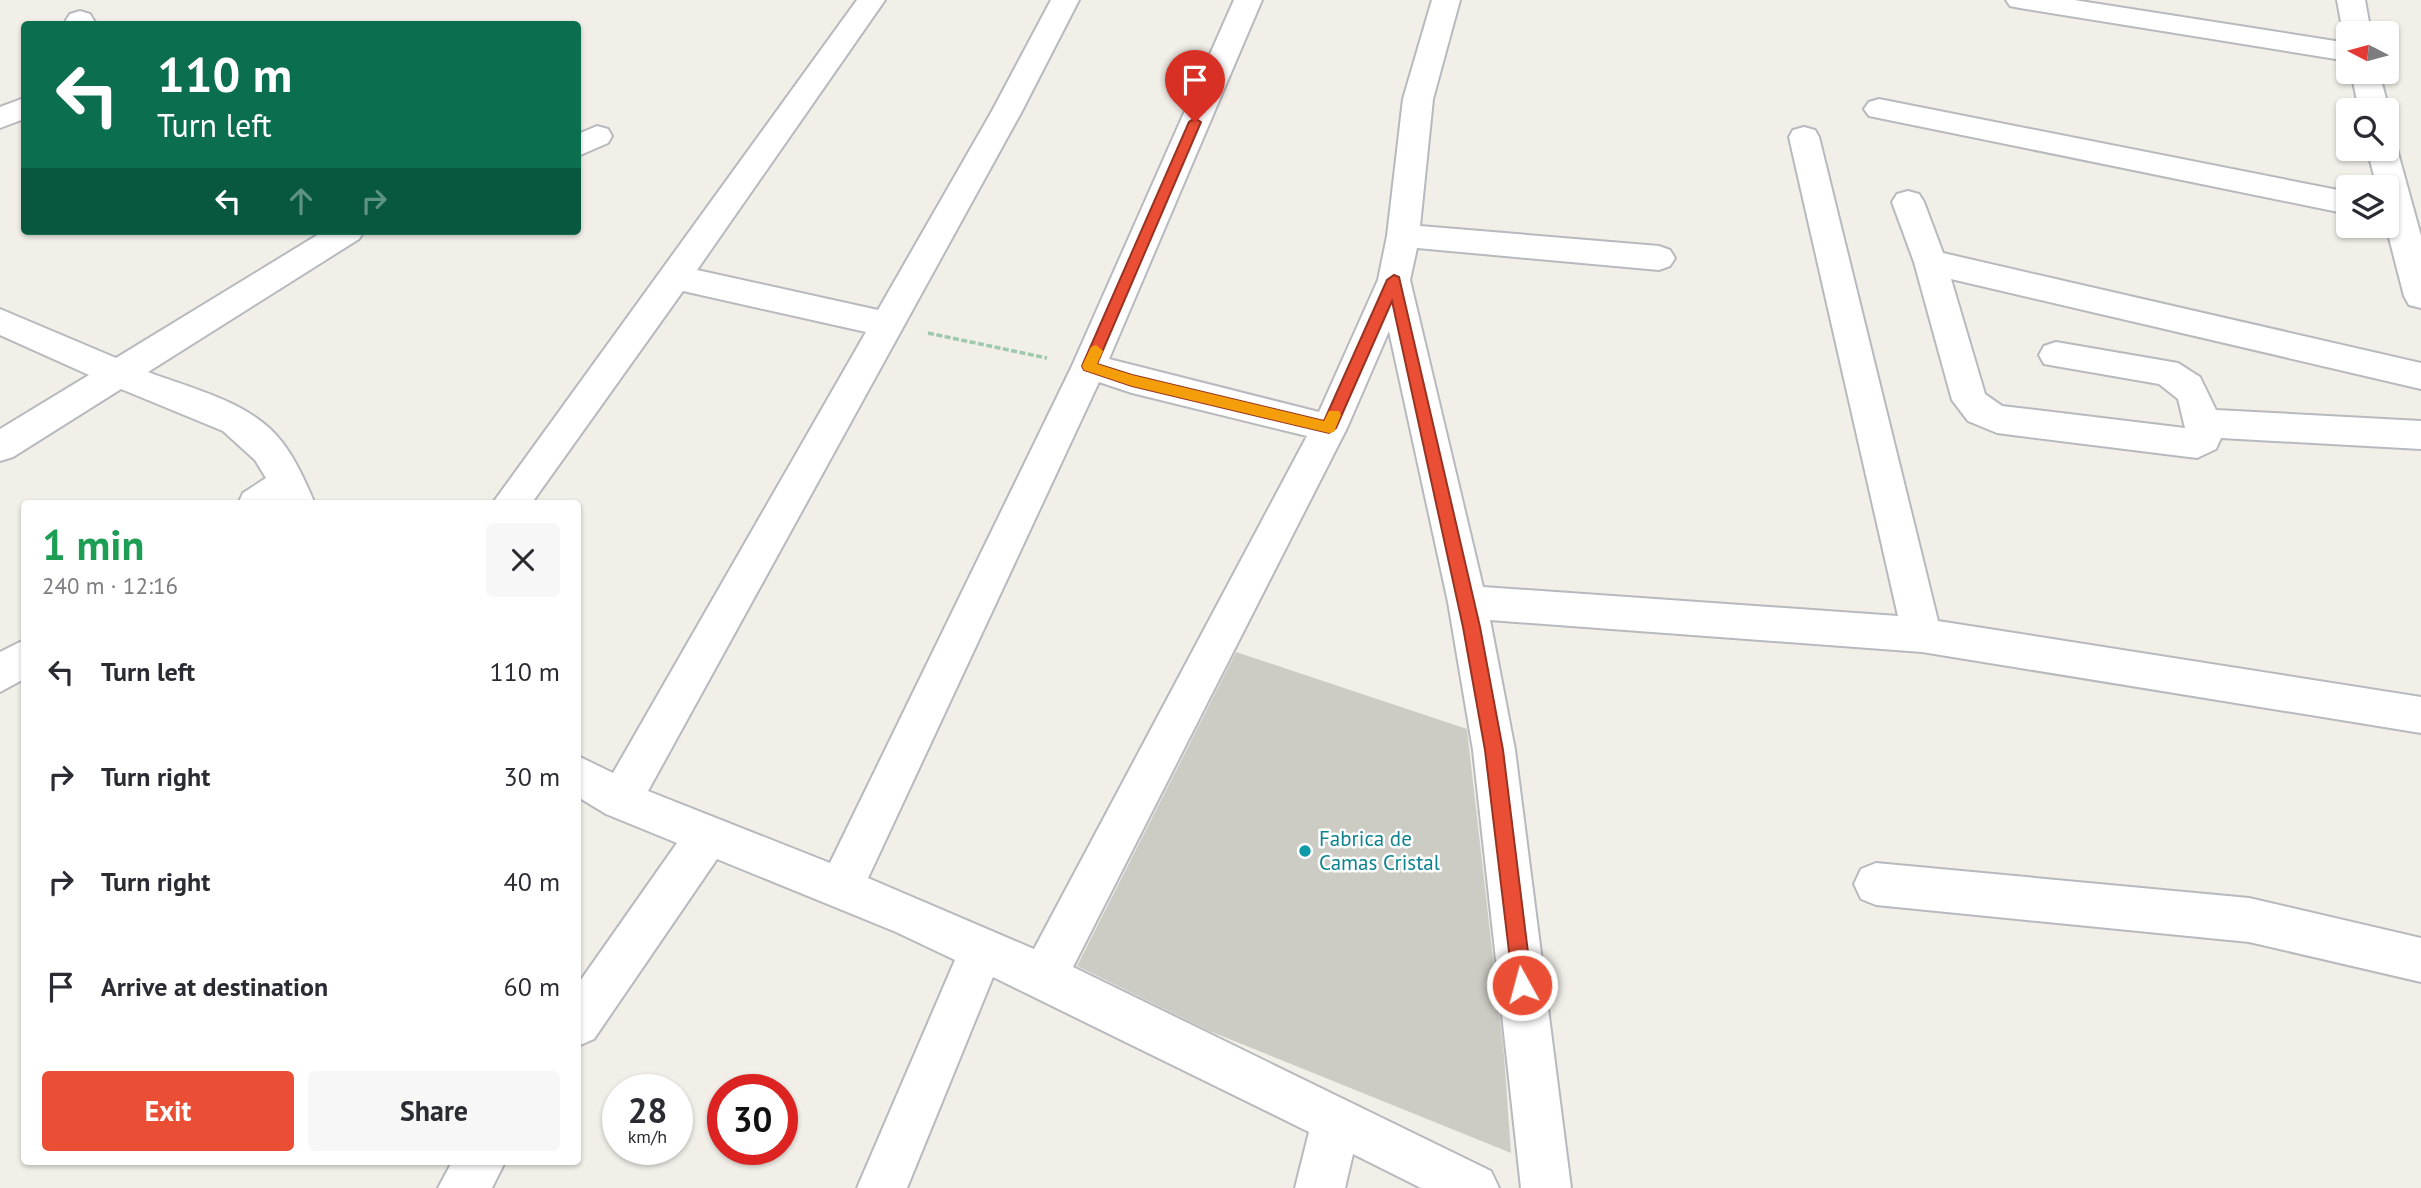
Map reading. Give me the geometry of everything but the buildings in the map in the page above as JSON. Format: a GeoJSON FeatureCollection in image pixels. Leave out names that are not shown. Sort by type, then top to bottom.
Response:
{"type":"FeatureCollection","features":[{"type":"Feature","properties":{"kind":"street"},"geometry":{"type":"LineString","coordinates":[[513,500],[871,0]]}},
{"type":"Feature","properties":{"kind":"street"},"geometry":{"type":"LineString","coordinates":[[621,800],[1007,111],[1065,0]]}},
{"type":"Feature","properties":{"kind":"street"},"geometry":{"type":"LineString","coordinates":[[841,888],[1089,366],[1248,0]]}},
{"type":"Feature","properties":{"kind":"street"},"geometry":{"type":"LineString","coordinates":[[1044,977],[1329,428],[1394,280],[1403,236],[1418,99],[1446,0]]}},
{"type":"Feature","properties":{"kind":"street"},"geometry":{"type":"LineString","coordinates":[[2020,0],[2336,50]]}},
{"type":"Feature","properties":{"kind":"street"},"geometry":{"type":"LineString","coordinates":[[2351,0],[2355,21]]}},
{"type":"Feature","properties":{"kind":"street"},"geometry":{"type":"LineString","coordinates":[[0,118],[21,109]]}},
{"type":"Feature","properties":{"kind":"street"},"geometry":{"type":"LineString","coordinates":[[1879,109],[2336,201]]}},
{"type":"Feature","properties":{"kind":"street"},"geometry":{"type":"LineString","coordinates":[[1804,137],[1922,635]]}},
{"type":"Feature","properties":{"kind":"street"},"geometry":{"type":"LineString","coordinates":[[1908,202],[1930,262],[1969,400],[1980,411],[1997,419],[2197,444],[2203,439],[2203,423],[2193,390],[2182,380],[2166,372],[2056,355]]}},
{"type":"Feature","properties":{"kind":"street"},"geometry":{"type":"LineString","coordinates":[[2399,232],[2421,296]]}},
{"type":"Feature","properties":{"kind":"street"},"geometry":{"type":"LineString","coordinates":[[0,447],[342,235]]}},
{"type":"Feature","properties":{"kind":"street"},"geometry":{"type":"LineString","coordinates":[[1403,236],[1659,258]]}},
{"type":"Feature","properties":{"kind":"street"},"geometry":{"type":"LineString","coordinates":[[1930,262],[2421,376]]}},
{"type":"Feature","properties":{"kind":"street"},"geometry":{"type":"LineString","coordinates":[[675,277],[886,324]]}},
{"type":"Feature","properties":{"kind":"street"},"geometry":{"type":"LineString","coordinates":[[1394,280],[1467,602],[1494,750],[1546,1188]]}},
{"type":"Feature","properties":{"kind":"street"},"geometry":{"type":"LineString","coordinates":[[0,321],[119,374],[235,421],[268,450],[293,493],[269,500]]}},
{"type":"Feature","properties":{"kind":"street"},"geometry":{"type":"LineString","coordinates":[[1089,366],[1132,380],[1329,428]]}},
{"type":"Feature","properties":{"kind":"street"},"geometry":{"type":"LineString","coordinates":[[2203,423],[2421,435]]}},
{"type":"Feature","properties":{"kind":"street"},"geometry":{"type":"LineString","coordinates":[[1467,602],[1922,635],[2421,715]]}},
{"type":"Feature","properties":{"kind":"street"},"geometry":{"type":"LineString","coordinates":[[0,674],[21,659]]}},
{"type":"Feature","properties":{"kind":"street"},"geometry":{"type":"LineString","coordinates":[[581,777],[621,800],[912,917],[1044,977],[1474,1188]]}},
{"type":"Feature","properties":{"kind":"street"},"geometry":{"type":"LineString","coordinates":[[581,1019],[709,834]]}},
{"type":"Feature","properties":{"kind":"street"},"geometry":{"type":"LineString","coordinates":[[1875,884],[2249,920],[2421,960]]}},
{"type":"Feature","properties":{"kind":"street"},"geometry":{"type":"LineString","coordinates":[[882,1188],[982,950]]}},
{"type":"Feature","properties":{"kind":"street"},"geometry":{"type":"LineString","coordinates":[[1320,1188],[1336,1122]]}},
{"type":"Feature","properties":{"kind":"street"},"geometry":{"type":"LineString","coordinates":[[463,1188],[479,1165]]}},
{"type":"Feature","properties":{"kind":"path"},"geometry":{"type":"LineString","coordinates":[[886,324],[1089,366]]}},
{"type":"Feature","properties":{"kind":"slow traffic"},"geometry":{"type":"LineString","coordinates":[[1096,351],[1089,366],[1132,380],[1329,428],[1334,415]]}},
{"type":"Feature","properties":{"kind":"place","name":"Fabrica de Camas Cristal"},"geometry":{"type":"Point","coordinates":[1305,851]}},
{"type":"Feature","properties":{"kind":"route"},"geometry":{"type":"LineString","coordinates":[[1195,122],[1089,366],[1132,380],[1329,428],[1394,280],[1472,627],[1494,750],[1522,985]]}}]}
